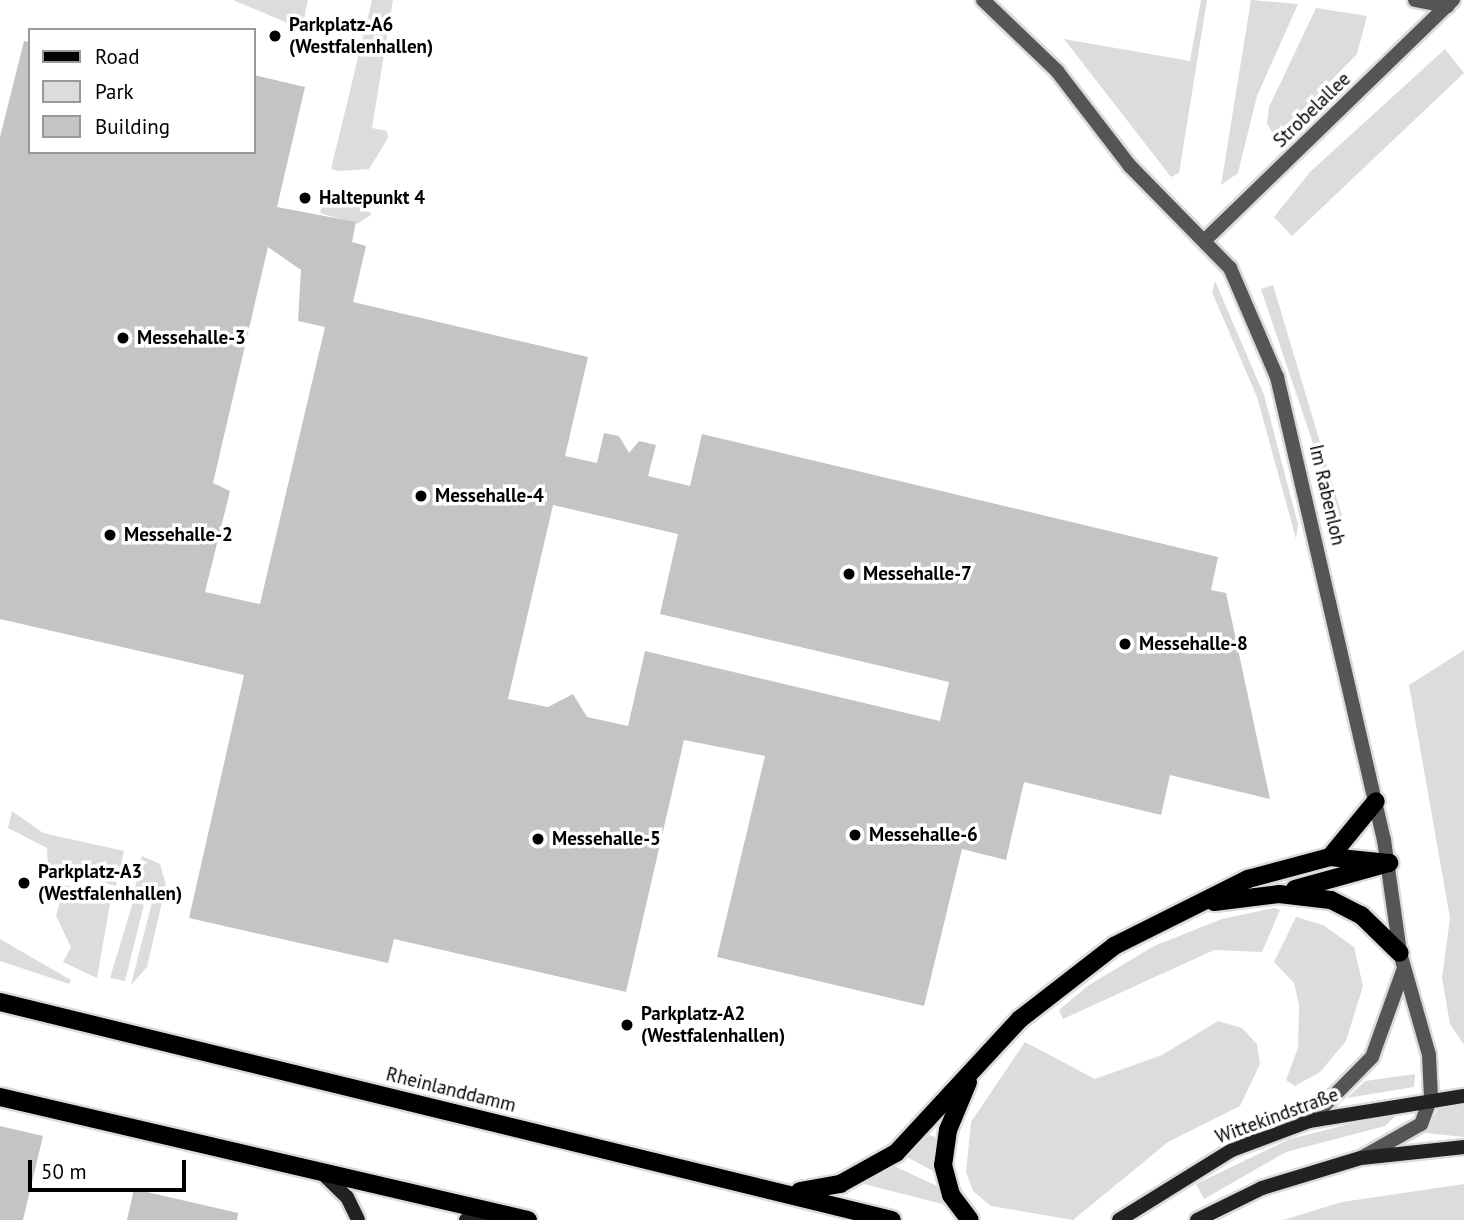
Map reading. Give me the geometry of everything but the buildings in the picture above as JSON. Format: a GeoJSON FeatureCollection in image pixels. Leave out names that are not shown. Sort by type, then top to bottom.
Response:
{"type":"FeatureCollection","features":[{"type":"Feature","properties":{"kind":"main road"},"geometry":{"type":"LineString","coordinates":[[1330,857],[1376,802]]}},
{"type":"Feature","properties":{"kind":"main road"},"geometry":{"type":"LineString","coordinates":[[775,1189],[817,1190],[880,1165],[971,1076],[1015,1025],[1074,972],[1161,920],[1207,902],[1248,879],[1330,857],[1389,863]]}},
{"type":"Feature","properties":{"kind":"main road"},"geometry":{"type":"LineString","coordinates":[[1207,902],[1279,894],[1389,863]]}},
{"type":"Feature","properties":{"kind":"main road"},"geometry":{"type":"LineString","coordinates":[[1279,894],[1347,906],[1402,960]]}},
{"type":"Feature","properties":{"kind":"main road","name":"Rheinlanddamm"},"geometry":{"type":"LineString","coordinates":[[0,1002],[775,1189],[892,1220]]}},
{"type":"Feature","properties":{"kind":"main road"},"geometry":{"type":"LineString","coordinates":[[970,1220],[951,1195],[943,1148],[971,1076]]}},
{"type":"Feature","properties":{"kind":"main road","name":"Wittekindstraße"},"geometry":{"type":"LineString","coordinates":[[1119,1220],[1232,1150],[1309,1121],[1431,1097],[1464,1096]]}},
{"type":"Feature","properties":{"kind":"main road"},"geometry":{"type":"LineString","coordinates":[[0,1097],[528,1220]]}},
{"type":"Feature","properties":{"kind":"main road"},"geometry":{"type":"LineString","coordinates":[[1197,1220],[1262,1188],[1361,1158],[1464,1147]]}},
{"type":"Feature","properties":{"kind":"main road"},"geometry":{"type":"LineString","coordinates":[[315,1170],[330,1177],[358,1220]]}},
{"type":"Feature","properties":{"kind":"main road"},"geometry":{"type":"LineString","coordinates":[[466,1220],[494,1212]]}},
{"type":"Feature","properties":{"kind":"street","name":"Im Rabenloh"},"geometry":{"type":"LineString","coordinates":[[983,0],[1057,71],[1130,166],[1203,241],[1243,291],[1277,377],[1376,802],[1389,863],[1402,960],[1429,1055],[1431,1097]]}},
{"type":"Feature","properties":{"kind":"street","name":"Strobelallee"},"geometry":{"type":"LineString","coordinates":[[1415,0],[1450,3]]}},
{"type":"Feature","properties":{"kind":"street","name":"Strobelallee"},"geometry":{"type":"LineString","coordinates":[[1203,241],[1450,3]]}},
{"type":"Feature","properties":{"kind":"street"},"geometry":{"type":"LineString","coordinates":[[1309,1121],[1371,1057],[1402,960]]}},
{"type":"Feature","properties":{"kind":"street"},"geometry":{"type":"LineString","coordinates":[[1361,1158],[1421,1124],[1431,1097]]}},
{"type":"Feature","properties":{"kind":"green space"},"geometry":{"type":"Polygon","coordinates":[[[233,0],[308,0],[302,29],[233,0]]]}},
{"type":"Feature","properties":{"kind":"green space"},"geometry":{"type":"Polygon","coordinates":[[[372,0],[393,0],[372,128],[387,131],[388,138],[369,169],[338,171],[331,169],[372,0]]]}},
{"type":"Feature","properties":{"kind":"green space"},"geometry":{"type":"Polygon","coordinates":[[[1201,0],[1207,0],[1179,173],[1171,177],[1064,39],[1190,61],[1201,0]]]}},
{"type":"Feature","properties":{"kind":"green space"},"geometry":{"type":"Polygon","coordinates":[[[1251,0],[1298,4],[1257,96],[1238,173],[1221,185],[1251,0]]]}},
{"type":"Feature","properties":{"kind":"green space"},"geometry":{"type":"Polygon","coordinates":[[[1316,8],[1367,16],[1357,54],[1275,138],[1267,123],[1269,107],[1316,8]]]}},
{"type":"Feature","properties":{"kind":"green space"},"geometry":{"type":"Polygon","coordinates":[[[1445,49],[1464,73],[1292,236],[1274,217],[1310,172],[1445,49]]]}},
{"type":"Feature","properties":{"kind":"green space"},"geometry":{"type":"Polygon","coordinates":[[[334,192],[364,196],[371,215],[357,224],[320,213],[324,194],[334,192]]]}},
{"type":"Feature","properties":{"kind":"green space"},"geometry":{"type":"Polygon","coordinates":[[[1215,281],[1264,395],[1298,524],[1296,539],[1257,397],[1212,292],[1215,281]]]}},
{"type":"Feature","properties":{"kind":"green space"},"geometry":{"type":"Polygon","coordinates":[[[1273,285],[1343,519],[1339,521],[1261,289],[1273,285]]]}},
{"type":"Feature","properties":{"kind":"green space"},"geometry":{"type":"Polygon","coordinates":[[[1464,650],[1464,1045],[1450,1024],[1442,978],[1450,918],[1409,685],[1464,650]]]}},
{"type":"Feature","properties":{"kind":"green space"},"geometry":{"type":"Polygon","coordinates":[[[12,811],[43,833],[124,851],[116,886],[48,868],[47,848],[8,828],[12,811]]]}},
{"type":"Feature","properties":{"kind":"green space"},"geometry":{"type":"Polygon","coordinates":[[[142,856],[160,864],[166,885],[147,967],[131,985],[153,898],[134,892],[142,856]]]}},
{"type":"Feature","properties":{"kind":"green space"},"geometry":{"type":"Polygon","coordinates":[[[65,885],[111,898],[97,978],[63,962],[71,947],[56,916],[65,885]]]}},
{"type":"Feature","properties":{"kind":"green space"},"geometry":{"type":"Polygon","coordinates":[[[133,902],[144,905],[125,981],[110,978],[133,902]]]}},
{"type":"Feature","properties":{"kind":"green space"},"geometry":{"type":"Polygon","coordinates":[[[1274,908],[1280,910],[1262,952],[1214,950],[1063,1019],[1059,1010],[1089,985],[1154,946],[1222,919],[1274,908]]]}},
{"type":"Feature","properties":{"kind":"green space"},"geometry":{"type":"Polygon","coordinates":[[[1296,917],[1323,925],[1354,947],[1363,986],[1346,1041],[1320,1072],[1295,1086],[1286,1080],[1298,1048],[1299,1005],[1294,983],[1274,962],[1296,917]]]}},
{"type":"Feature","properties":{"kind":"green space"},"geometry":{"type":"Polygon","coordinates":[[[0,939],[71,980],[69,984],[0,961],[0,939]]]}},
{"type":"Feature","properties":{"kind":"green space"},"geometry":{"type":"Polygon","coordinates":[[[1218,1021],[1242,1028],[1257,1044],[1260,1064],[1240,1106],[1168,1142],[1073,1220],[991,1206],[973,1191],[966,1172],[971,1122],[1025,1042],[1095,1079],[1162,1055],[1218,1021]]]}},
{"type":"Feature","properties":{"kind":"green space"},"geometry":{"type":"Polygon","coordinates":[[[1415,1074],[1414,1087],[1347,1098],[1365,1081],[1415,1074]]]}},
{"type":"Feature","properties":{"kind":"green space"},"geometry":{"type":"Polygon","coordinates":[[[1464,1105],[1464,1137],[1426,1133],[1439,1107],[1464,1105]]]}},
{"type":"Feature","properties":{"kind":"green space"},"geometry":{"type":"Polygon","coordinates":[[[1401,1111],[1385,1126],[1286,1152],[1204,1199],[1196,1184],[1290,1139],[1401,1111]]]}},
{"type":"Feature","properties":{"kind":"green space"},"geometry":{"type":"Polygon","coordinates":[[[929,1135],[935,1137],[935,1172],[907,1157],[929,1135]]]}},
{"type":"Feature","properties":{"kind":"green space"},"geometry":{"type":"Polygon","coordinates":[[[894,1166],[939,1187],[946,1205],[864,1184],[894,1166]]]}},
{"type":"Feature","properties":{"kind":"green space"},"geometry":{"type":"Polygon","coordinates":[[[1464,1184],[1464,1220],[1283,1220],[1342,1202],[1464,1184]]]}},
{"type":"Feature","properties":{"kind":"place","name":"Parkplatz-A6 (Westfalenhallen)"},"geometry":{"type":"Point","coordinates":[275,36]}},
{"type":"Feature","properties":{"kind":"place","name":"Haltepunkt 4"},"geometry":{"type":"Point","coordinates":[305,198]}},
{"type":"Feature","properties":{"kind":"place","name":"Messehalle-3"},"geometry":{"type":"Point","coordinates":[123,338]}},
{"type":"Feature","properties":{"kind":"place","name":"Messehalle-4"},"geometry":{"type":"Point","coordinates":[421,496]}},
{"type":"Feature","properties":{"kind":"place","name":"Messehalle-2"},"geometry":{"type":"Point","coordinates":[110,535]}},
{"type":"Feature","properties":{"kind":"place","name":"Messehalle-7"},"geometry":{"type":"Point","coordinates":[849,574]}},
{"type":"Feature","properties":{"kind":"place","name":"Messehalle-8"},"geometry":{"type":"Point","coordinates":[1125,644]}},
{"type":"Feature","properties":{"kind":"place","name":"Messehalle-6"},"geometry":{"type":"Point","coordinates":[855,835]}},
{"type":"Feature","properties":{"kind":"place","name":"Messehalle-5"},"geometry":{"type":"Point","coordinates":[538,839]}},
{"type":"Feature","properties":{"kind":"place","name":"Parkplatz-A3 (Westfalenhallen)"},"geometry":{"type":"Point","coordinates":[24,883]}},
{"type":"Feature","properties":{"kind":"place","name":"Parkplatz-A2 (Westfalenhallen)"},"geometry":{"type":"Point","coordinates":[627,1025]}}]}
